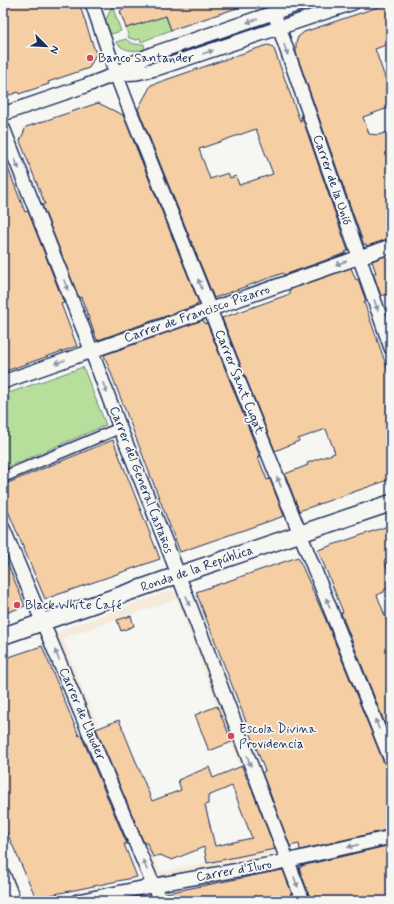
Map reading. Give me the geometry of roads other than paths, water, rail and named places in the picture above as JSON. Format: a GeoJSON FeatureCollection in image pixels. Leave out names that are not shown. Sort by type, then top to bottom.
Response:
{"type":"FeatureCollection","features":[{"type":"Feature","properties":{"kind":"street","name":"Carrer Sant Cugat"},"geometry":{"type":"LineString","coordinates":[[92,3],[116,74],[391,760]]}},
{"type":"Feature","properties":{"kind":"street"},"geometry":{"type":"LineString","coordinates":[[116,74],[137,73],[156,69],[353,3]]}},
{"type":"Feature","properties":{"kind":"street"},"geometry":{"type":"LineString","coordinates":[[3,114],[116,74],[135,62],[152,54],[297,4],[300,21]]}},
{"type":"Feature","properties":{"kind":"street","name":"Carrer de la Unió"},"geometry":{"type":"LineString","coordinates":[[274,13],[391,348]]}},
{"type":"Feature","properties":{"kind":"street","name":"Carrer del General Castaños"},"geometry":{"type":"LineString","coordinates":[[3,128],[84,331],[303,901]]}},
{"type":"Feature","properties":{"kind":"street","name":"Carrer de Francisco Pizarro"},"geometry":{"type":"LineString","coordinates":[[3,382],[391,246]]}},
{"type":"Feature","properties":{"kind":"street"},"geometry":{"type":"LineString","coordinates":[[3,477],[120,428]]}},
{"type":"Feature","properties":{"kind":"street","name":"Ronda de la República"},"geometry":{"type":"LineString","coordinates":[[3,636],[391,503]]}},
{"type":"Feature","properties":{"kind":"street","name":"Carrer de Llauder"},"geometry":{"type":"LineString","coordinates":[[3,528],[160,901]]}},
{"type":"Feature","properties":{"kind":"street","name":"Carrer d'Iluro"},"geometry":{"type":"LineString","coordinates":[[77,901],[277,863],[391,837]]}},
{"type":"Feature","properties":{"kind":"street"},"geometry":{"type":"LineString","coordinates":[[3,874],[14,901]]}},
{"type":"Feature","properties":{"kind":"place","name":"Banco Santander"},"geometry":{"type":"Point","coordinates":[90,58]}},
{"type":"Feature","properties":{"kind":"place","name":"Black White Café"},"geometry":{"type":"Point","coordinates":[17,605]}},
{"type":"Feature","properties":{"kind":"place","name":"Escola Divina Providencia"},"geometry":{"type":"Point","coordinates":[231,736]}}]}
